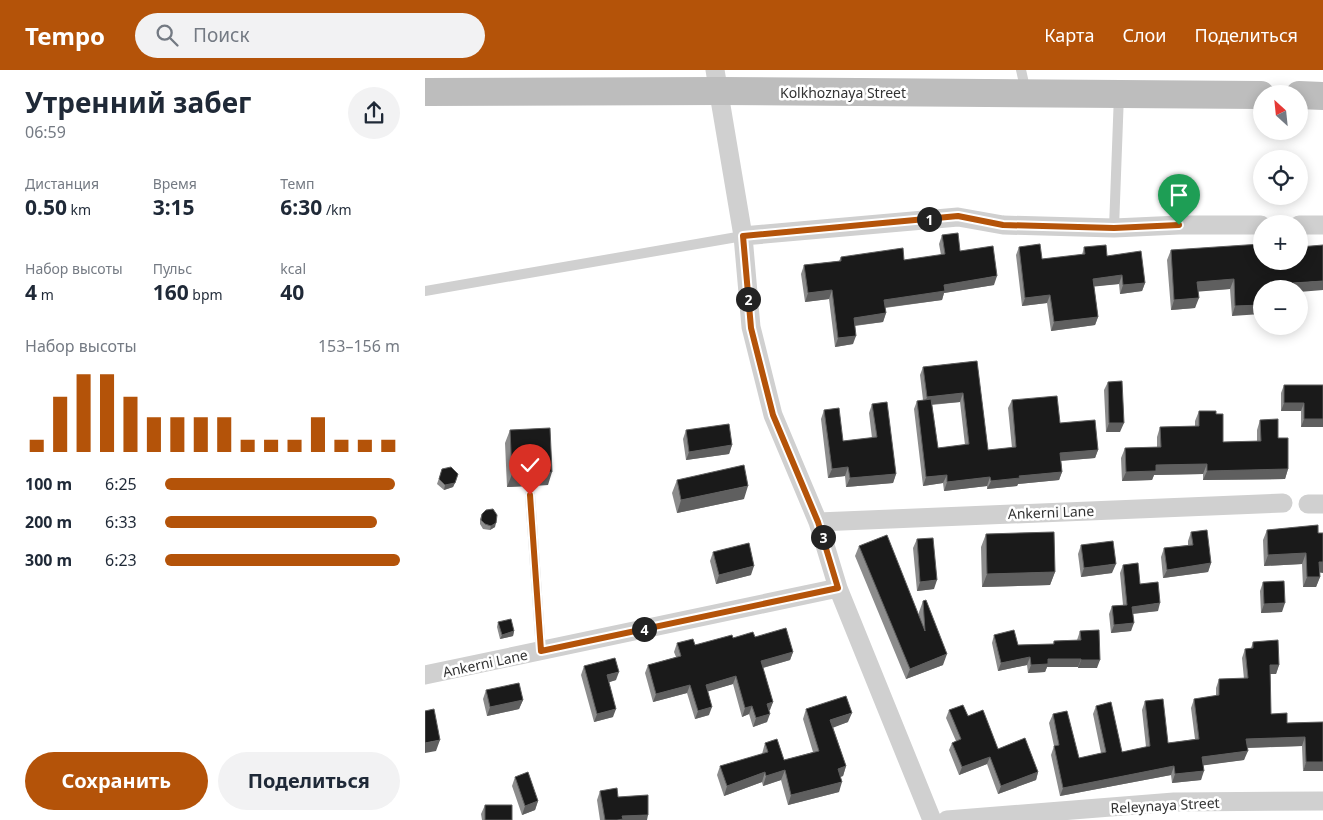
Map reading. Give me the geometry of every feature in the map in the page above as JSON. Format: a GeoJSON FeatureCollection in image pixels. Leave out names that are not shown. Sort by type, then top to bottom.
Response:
{"type":"FeatureCollection","features":[{"type":"Feature","properties":{"kind":"main road","name":"Kolkhoznaya Street"},"geometry":{"type":"LineString","coordinates":[[425,92],[717,81],[1024,82],[1119,94],[1253,95]]}},
{"type":"Feature","properties":{"kind":"main road"},"geometry":{"type":"LineString","coordinates":[[1308,95],[1323,96]]}},
{"type":"Feature","properties":{"kind":"street"},"geometry":{"type":"LineString","coordinates":[[717,81],[743,236],[751,328],[773,415],[818,522],[838,588],[932,820]]}},
{"type":"Feature","properties":{"kind":"street"},"geometry":{"type":"LineString","coordinates":[[743,236],[958,216],[1003,225],[1114,228],[1253,225]]}},
{"type":"Feature","properties":{"kind":"street"},"geometry":{"type":"LineString","coordinates":[[1308,225],[1323,225]]}},
{"type":"Feature","properties":{"kind":"street","name":"Ankerni Lane"},"geometry":{"type":"LineString","coordinates":[[818,522],[1283,503]]}},
{"type":"Feature","properties":{"kind":"street","name":"Ankerni Lane"},"geometry":{"type":"LineString","coordinates":[[425,675],[838,588]]}},
{"type":"Feature","properties":{"kind":"street","name":"Releynaya Street"},"geometry":{"type":"LineString","coordinates":[[947,820],[1174,802],[1323,801]]}},
{"type":"Feature","properties":{"kind":"lane"},"geometry":{"type":"LineString","coordinates":[[1114,228],[1119,94]]}},
{"type":"Feature","properties":{"kind":"lane"},"geometry":{"type":"LineString","coordinates":[[425,291],[743,236]]}},
{"type":"Feature","properties":{"kind":"lane"},"geometry":{"type":"LineString","coordinates":[[530,495],[541,651]]}},
{"type":"Feature","properties":{"kind":"building"},"geometry":{"type":"Polygon","coordinates":[[[958,233],[960,251],[993,246],[997,276],[944,285],[945,291],[884,300],[886,313],[854,318],[856,336],[838,338],[832,290],[808,293],[804,265],[841,261],[841,257],[903,248],[904,260],[945,254],[942,235],[958,233]]]}},
{"type":"Feature","properties":{"kind":"building"},"geometry":{"type":"Polygon","coordinates":[[[1040,244],[1042,259],[1085,254],[1084,247],[1106,245],[1107,256],[1141,251],[1145,283],[1123,285],[1122,275],[1093,279],[1098,317],[1054,322],[1050,295],[1025,298],[1019,247],[1040,244]]]}},
{"type":"Feature","properties":{"kind":"building"},"geometry":{"type":"Polygon","coordinates":[[[1253,245],[1253,270],[1308,270],[1308,246],[1323,245],[1323,281],[1253,280],[1253,305],[1235,306],[1234,279],[1197,282],[1199,298],[1174,300],[1171,250],[1253,245]]]}},
{"type":"Feature","properties":{"kind":"building"},"geometry":{"type":"Polygon","coordinates":[[[977,361],[988,450],[1016,447],[1012,400],[1057,396],[1060,423],[1095,420],[1098,450],[1060,453],[1062,472],[991,481],[990,477],[947,482],[947,475],[926,477],[917,401],[931,399],[938,448],[969,444],[963,393],[927,397],[923,367],[977,361]]]}},
{"type":"Feature","properties":{"kind":"building"},"geometry":{"type":"Polygon","coordinates":[[[1122,381],[1124,423],[1109,423],[1108,382],[1122,381]]]}},
{"type":"Feature","properties":{"kind":"building"},"geometry":{"type":"Polygon","coordinates":[[[1284,385],[1323,385],[1323,419],[1304,419],[1304,403],[1284,403],[1284,385]]]}},
{"type":"Feature","properties":{"kind":"building"},"geometry":{"type":"Polygon","coordinates":[[[887,402],[896,474],[850,478],[848,467],[832,469],[824,410],[839,408],[843,441],[877,437],[872,404],[887,402]]]}},
{"type":"Feature","properties":{"kind":"building"},"geometry":{"type":"Polygon","coordinates":[[[1199,411],[1216,411],[1216,414],[1223,414],[1223,442],[1261,441],[1260,420],[1278,419],[1278,438],[1288,438],[1288,469],[1207,471],[1207,464],[1156,465],[1156,471],[1126,472],[1125,448],[1161,447],[1160,427],[1199,426],[1199,411]]]}},
{"type":"Feature","properties":{"kind":"building"},"geometry":{"type":"Polygon","coordinates":[[[729,424],[732,445],[689,452],[686,430],[729,424]]]}},
{"type":"Feature","properties":{"kind":"building"},"geometry":{"type":"Polygon","coordinates":[[[550,428],[552,472],[512,474],[510,430],[550,428]]]}},
{"type":"Feature","properties":{"kind":"building"},"geometry":{"type":"Polygon","coordinates":[[[744,465],[748,486],[681,500],[677,480],[744,465]]]}},
{"type":"Feature","properties":{"kind":"building"},"geometry":{"type":"Polygon","coordinates":[[[451,467],[458,474],[455,483],[445,485],[439,479],[442,469],[451,467]]]}},
{"type":"Feature","properties":{"kind":"building"},"geometry":{"type":"Polygon","coordinates":[[[493,509],[497,515],[496,523],[491,526],[481,520],[482,514],[486,510],[493,509]]]}},
{"type":"Feature","properties":{"kind":"building"},"geometry":{"type":"Polygon","coordinates":[[[1318,525],[1318,533],[1323,533],[1323,562],[1319,562],[1320,577],[1307,577],[1306,553],[1268,555],[1267,530],[1318,525]]]}},
{"type":"Feature","properties":{"kind":"building"},"geometry":{"type":"Polygon","coordinates":[[[1207,530],[1211,563],[1167,570],[1164,548],[1193,545],[1191,532],[1207,530]]]}},
{"type":"Feature","properties":{"kind":"building"},"geometry":{"type":"Polygon","coordinates":[[[1054,532],[1055,572],[987,574],[986,534],[1054,532]]]}},
{"type":"Feature","properties":{"kind":"building"},"geometry":{"type":"Polygon","coordinates":[[[887,535],[925,631],[923,601],[926,600],[947,654],[910,669],[859,546],[887,535]]]}},
{"type":"Feature","properties":{"kind":"building"},"geometry":{"type":"Polygon","coordinates":[[[933,538],[937,580],[920,582],[917,539],[933,538]]]}},
{"type":"Feature","properties":{"kind":"building"},"geometry":{"type":"Polygon","coordinates":[[[1113,541],[1116,564],[1084,568],[1081,545],[1113,541]]]}},
{"type":"Feature","properties":{"kind":"building"},"geometry":{"type":"Polygon","coordinates":[[[749,543],[754,566],[719,575],[713,552],[749,543]]]}},
{"type":"Feature","properties":{"kind":"building"},"geometry":{"type":"Polygon","coordinates":[[[1138,563],[1140,584],[1158,582],[1160,603],[1132,607],[1134,623],[1114,625],[1112,606],[1127,605],[1123,565],[1138,563]]]}},
{"type":"Feature","properties":{"kind":"building"},"geometry":{"type":"Polygon","coordinates":[[[1284,581],[1285,603],[1264,604],[1263,582],[1284,581]]]}},
{"type":"Feature","properties":{"kind":"building"},"geometry":{"type":"Polygon","coordinates":[[[511,619],[514,631],[502,635],[498,622],[511,619]]]}},
{"type":"Feature","properties":{"kind":"building"},"geometry":{"type":"Polygon","coordinates":[[[786,628],[793,652],[761,661],[773,702],[767,704],[770,714],[756,718],[752,706],[745,708],[736,676],[706,685],[712,707],[698,711],[690,685],[656,694],[648,665],[681,656],[677,643],[693,639],[695,645],[732,635],[733,638],[753,632],[755,637],[786,628]]]}},
{"type":"Feature","properties":{"kind":"building"},"geometry":{"type":"Polygon","coordinates":[[[1014,630],[1018,645],[1054,644],[1054,641],[1081,640],[1080,631],[1099,630],[1100,660],[1048,659],[1048,664],[1031,665],[1030,657],[1001,663],[994,635],[1014,630]]]}},
{"type":"Feature","properties":{"kind":"building"},"geometry":{"type":"Polygon","coordinates":[[[1278,640],[1279,665],[1270,665],[1271,714],[1287,713],[1287,723],[1323,722],[1323,762],[1306,762],[1305,737],[1246,739],[1248,751],[1202,757],[1204,771],[1175,774],[1174,766],[1063,788],[1054,746],[1059,745],[1053,714],[1067,711],[1079,758],[1106,752],[1096,706],[1111,702],[1122,752],[1150,746],[1145,701],[1163,699],[1168,743],[1199,739],[1194,699],[1219,695],[1219,679],[1248,678],[1245,649],[1253,648],[1253,642],[1278,640]]]}},
{"type":"Feature","properties":{"kind":"building"},"geometry":{"type":"Polygon","coordinates":[[[615,658],[619,672],[607,675],[616,709],[597,714],[584,666],[615,658]]]}},
{"type":"Feature","properties":{"kind":"building"},"geometry":{"type":"Polygon","coordinates":[[[519,683],[523,700],[490,707],[486,690],[519,683]]]}},
{"type":"Feature","properties":{"kind":"building"},"geometry":{"type":"Polygon","coordinates":[[[846,696],[852,713],[830,720],[846,766],[838,769],[842,782],[791,795],[785,770],[766,776],[765,772],[727,786],[720,766],[768,752],[765,743],[777,739],[784,760],[819,751],[806,709],[846,696]]]}},
{"type":"Feature","properties":{"kind":"building"},"geometry":{"type":"Polygon","coordinates":[[[963,705],[968,716],[983,710],[998,749],[1025,738],[1038,772],[1001,786],[990,757],[962,767],[952,743],[961,739],[949,710],[963,705]]]}},
{"type":"Feature","properties":{"kind":"building"},"geometry":{"type":"Polygon","coordinates":[[[434,709],[440,740],[425,743],[425,711],[434,709]]]}},
{"type":"Feature","properties":{"kind":"building"},"geometry":{"type":"Polygon","coordinates":[[[528,772],[538,801],[525,806],[515,777],[528,772]]]}},
{"type":"Feature","properties":{"kind":"building"},"geometry":{"type":"Polygon","coordinates":[[[617,788],[618,797],[648,795],[648,815],[622,816],[623,819],[605,820],[600,791],[617,788]]]}},
{"type":"Feature","properties":{"kind":"building"},"geometry":{"type":"Polygon","coordinates":[[[485,805],[512,805],[512,820],[485,820],[485,805]]]}},
{"type":"Feature","properties":{"kind":"route"},"geometry":{"type":"LineString","coordinates":[[530,495],[541,651],[838,588],[818,522],[773,415],[751,328],[743,236],[958,216],[1003,225],[1114,228],[1179,225]]}}]}
